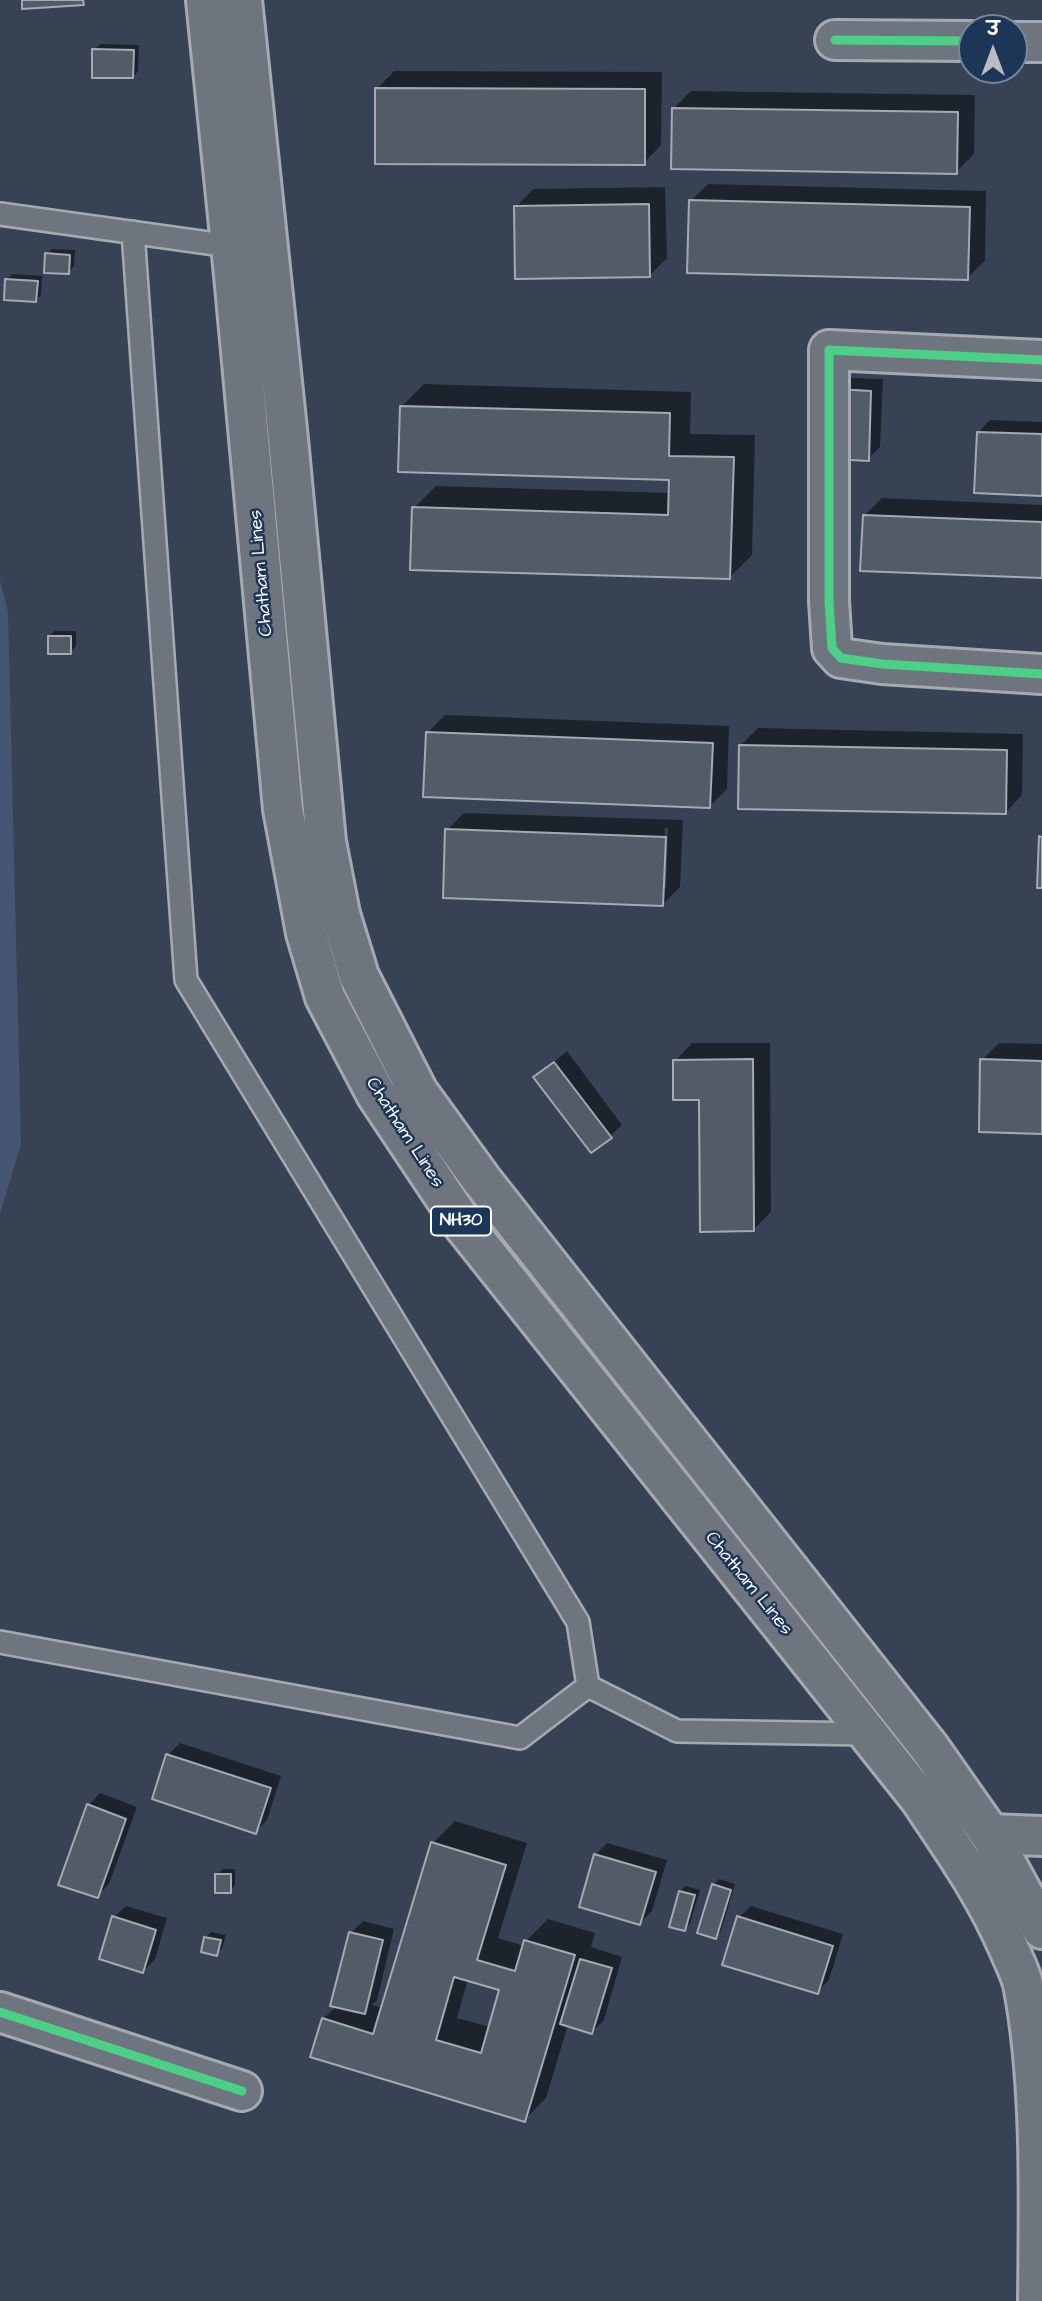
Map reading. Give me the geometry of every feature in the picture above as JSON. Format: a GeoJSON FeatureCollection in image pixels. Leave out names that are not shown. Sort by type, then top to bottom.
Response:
{"type":"FeatureCollection","features":[{"type":"Feature","properties":{"kind":"main road","name":"Chatham Lines"},"geometry":{"type":"LineString","coordinates":[[206,0],[283,809],[306,933],[325,997],[376,1094],[464,1226],[920,1799],[997,1920],[1023,1983],[1036,2054],[1040,2152],[1038,2301]]}},
{"type":"Feature","properties":{"kind":"main road","name":"Chatham Lines"},"geometry":{"type":"LineString","coordinates":[[243,0],[326,842],[341,914],[359,976],[418,1092],[481,1179],[929,1747],[990,1834],[1042,1929]]}},
{"type":"Feature","properties":{"kind":"main road"},"geometry":{"type":"LineString","coordinates":[[835,40],[958,41]]}},
{"type":"Feature","properties":{"kind":"main road"},"geometry":{"type":"LineString","coordinates":[[1042,360],[829,350],[831,648],[841,658],[882,664],[1042,674]]}},
{"type":"Feature","properties":{"kind":"main road"},"geometry":{"type":"LineString","coordinates":[[990,1834],[1042,1836]]}},
{"type":"Feature","properties":{"kind":"main road"},"geometry":{"type":"LineString","coordinates":[[0,2012],[242,2091]]}},
{"type":"Feature","properties":{"kind":"lane"},"geometry":{"type":"LineString","coordinates":[[0,214],[269,251]]}},
{"type":"Feature","properties":{"kind":"lane"},"geometry":{"type":"LineString","coordinates":[[133,232],[186,980],[578,1622],[588,1686]]}},
{"type":"Feature","properties":{"kind":"lane"},"geometry":{"type":"LineString","coordinates":[[0,1642],[520,1738],[588,1686]]}},
{"type":"Feature","properties":{"kind":"lane"},"geometry":{"type":"LineString","coordinates":[[588,1686],[677,1731],[867,1734]]}},
{"type":"Feature","properties":{"kind":"shaded area"},"geometry":{"type":"Polygon","coordinates":[[[0,580],[8,612],[21,1144],[0,1214],[0,580]]]}},
{"type":"Feature","properties":{"kind":"building"},"geometry":{"type":"Polygon","coordinates":[[[22,0],[83,0],[84,5],[22,9],[22,0]]]}},
{"type":"Feature","properties":{"kind":"building"},"geometry":{"type":"Polygon","coordinates":[[[92,49],[134,50],[133,78],[92,78],[92,49]]]}},
{"type":"Feature","properties":{"kind":"building"},"geometry":{"type":"Polygon","coordinates":[[[375,88],[645,89],[645,165],[375,164],[375,88]]]}},
{"type":"Feature","properties":{"kind":"building"},"geometry":{"type":"Polygon","coordinates":[[[672,108],[958,112],[957,174],[671,169],[672,108]]]}},
{"type":"Feature","properties":{"kind":"building"},"geometry":{"type":"Polygon","coordinates":[[[689,200],[970,207],[968,280],[687,273],[689,200]]]}},
{"type":"Feature","properties":{"kind":"building"},"geometry":{"type":"Polygon","coordinates":[[[649,204],[650,277],[515,279],[514,206],[649,204]]]}},
{"type":"Feature","properties":{"kind":"building"},"geometry":{"type":"Polygon","coordinates":[[[45,253],[70,255],[69,274],[44,273],[45,253]]]}},
{"type":"Feature","properties":{"kind":"building"},"geometry":{"type":"Polygon","coordinates":[[[5,279],[38,281],[36,302],[4,300],[5,279]]]}},
{"type":"Feature","properties":{"kind":"building"},"geometry":{"type":"Polygon","coordinates":[[[836,389],[871,391],[869,461],[834,459],[836,389]]]}},
{"type":"Feature","properties":{"kind":"building"},"geometry":{"type":"Polygon","coordinates":[[[400,406],[670,413],[669,456],[734,457],[730,579],[410,570],[412,507],[668,515],[669,480],[398,472],[400,406]]]}},
{"type":"Feature","properties":{"kind":"building"},"geometry":{"type":"Polygon","coordinates":[[[977,432],[1042,434],[1042,496],[974,493],[977,432]]]}},
{"type":"Feature","properties":{"kind":"building"},"geometry":{"type":"Polygon","coordinates":[[[863,515],[1042,522],[1042,578],[860,571],[863,515]]]}},
{"type":"Feature","properties":{"kind":"building"},"geometry":{"type":"Polygon","coordinates":[[[48,636],[71,636],[71,654],[48,654],[48,636]]]}},
{"type":"Feature","properties":{"kind":"building"},"geometry":{"type":"Polygon","coordinates":[[[426,732],[713,743],[710,808],[423,797],[426,732]]]}},
{"type":"Feature","properties":{"kind":"building"},"geometry":{"type":"Polygon","coordinates":[[[739,745],[1007,750],[1006,814],[738,809],[739,745]]]}},
{"type":"Feature","properties":{"kind":"building"},"geometry":{"type":"Polygon","coordinates":[[[445,829],[666,837],[663,906],[443,898],[445,829]]]}},
{"type":"Feature","properties":{"kind":"building"},"geometry":{"type":"Polygon","coordinates":[[[1039,836],[1042,837],[1042,888],[1037,888],[1039,836]]]}},
{"type":"Feature","properties":{"kind":"building"},"geometry":{"type":"Polygon","coordinates":[[[753,1059],[754,1231],[700,1232],[699,1100],[673,1100],[673,1060],[753,1059]]]}},
{"type":"Feature","properties":{"kind":"building"},"geometry":{"type":"Polygon","coordinates":[[[980,1059],[1042,1061],[1042,1134],[979,1132],[980,1059]]]}},
{"type":"Feature","properties":{"kind":"building"},"geometry":{"type":"Polygon","coordinates":[[[554,1062],[612,1138],[591,1153],[533,1077],[554,1062]]]}},
{"type":"Feature","properties":{"kind":"building"},"geometry":{"type":"Polygon","coordinates":[[[166,1754],[271,1788],[256,1834],[152,1799],[166,1754]]]}},
{"type":"Feature","properties":{"kind":"building"},"geometry":{"type":"Polygon","coordinates":[[[87,1804],[126,1819],[98,1898],[58,1885],[87,1804]]]}},
{"type":"Feature","properties":{"kind":"building"},"geometry":{"type":"Polygon","coordinates":[[[431,1842],[506,1865],[477,1960],[515,1971],[524,1940],[575,1955],[525,2122],[310,2057],[322,2018],[373,2034],[431,1842]],[[454,1977],[436,2040],[481,2053],[499,1990],[454,1977]]]}},
{"type":"Feature","properties":{"kind":"building"},"geometry":{"type":"Polygon","coordinates":[[[594,1854],[656,1872],[640,1925],[579,1907],[594,1854]]]}},
{"type":"Feature","properties":{"kind":"building"},"geometry":{"type":"Polygon","coordinates":[[[215,1874],[231,1874],[231,1893],[215,1893],[215,1874]]]}},
{"type":"Feature","properties":{"kind":"building"},"geometry":{"type":"Polygon","coordinates":[[[712,1884],[731,1890],[716,1939],[697,1933],[712,1884]]]}},
{"type":"Feature","properties":{"kind":"building"},"geometry":{"type":"Polygon","coordinates":[[[679,1891],[695,1895],[685,1931],[669,1927],[679,1891]]]}},
{"type":"Feature","properties":{"kind":"building"},"geometry":{"type":"Polygon","coordinates":[[[112,1916],[156,1930],[143,1973],[99,1959],[112,1916]]]}},
{"type":"Feature","properties":{"kind":"building"},"geometry":{"type":"Polygon","coordinates":[[[737,1916],[833,1946],[818,1994],[722,1965],[737,1916]]]}},
{"type":"Feature","properties":{"kind":"building"},"geometry":{"type":"Polygon","coordinates":[[[349,1932],[383,1940],[365,2014],[330,2006],[349,1932]]]}},
{"type":"Feature","properties":{"kind":"building"},"geometry":{"type":"Polygon","coordinates":[[[204,1937],[221,1940],[217,1956],[201,1952],[204,1937]]]}},
{"type":"Feature","properties":{"kind":"building"},"geometry":{"type":"Polygon","coordinates":[[[580,1959],[612,1968],[592,2034],[560,2024],[580,1959]]]}},
{"type":"Feature","properties":{"kind":"cycle path"},"geometry":{"type":"LineString","coordinates":[[835,40],[958,41]]}},
{"type":"Feature","properties":{"kind":"cycle path"},"geometry":{"type":"LineString","coordinates":[[1042,360],[829,350],[829,601],[832,648],[841,658],[882,664],[1042,674]]}},
{"type":"Feature","properties":{"kind":"cycle path"},"geometry":{"type":"LineString","coordinates":[[0,2012],[242,2091]]}}]}
